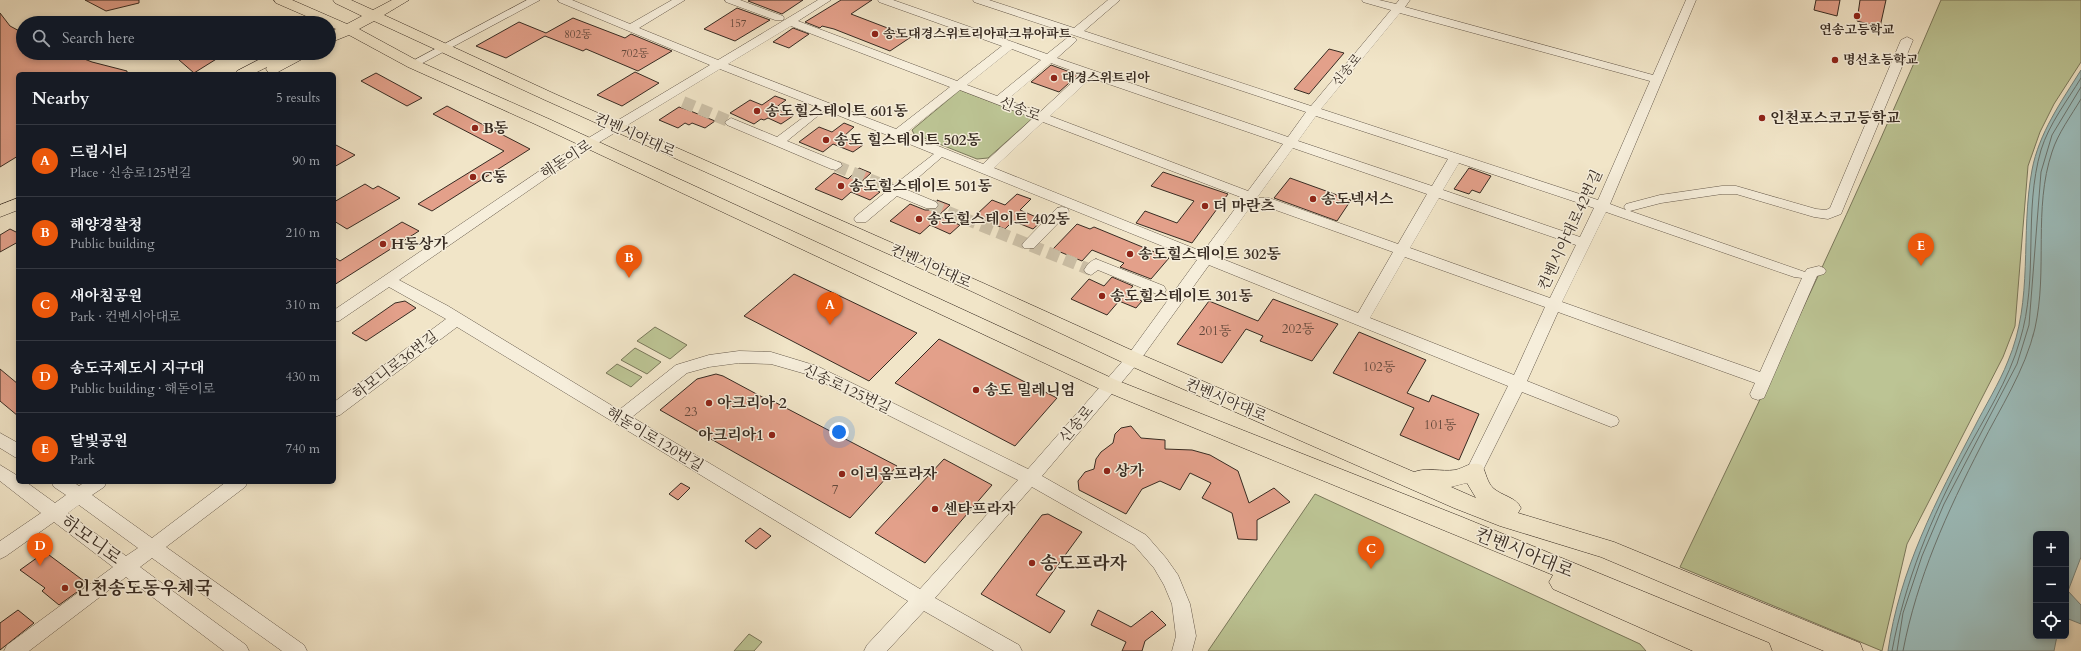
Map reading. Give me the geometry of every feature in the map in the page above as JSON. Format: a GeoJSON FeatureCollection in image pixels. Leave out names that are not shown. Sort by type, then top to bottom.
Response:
{"type":"FeatureCollection","features":[{"type":"Feature","properties":{"kind":"main road","name":"컨벤시아대로"},"geometry":{"type":"LineString","coordinates":[[281,0],[314,16]]}},
{"type":"Feature","properties":{"kind":"main road","name":"컨벤시아대로"},"geometry":{"type":"LineString","coordinates":[[340,0],[370,12],[550,97],[970,283],[1133,360],[1500,517],[1667,601],[1760,651]]}},
{"type":"Feature","properties":{"kind":"main road"},"geometry":{"type":"LineString","coordinates":[[370,12],[385,0]]}},
{"type":"Feature","properties":{"kind":"main road"},"geometry":{"type":"LineString","coordinates":[[338,28],[370,12],[402,0]]}},
{"type":"Feature","properties":{"kind":"main road","name":"컨벤시아대로"},"geometry":{"type":"LineString","coordinates":[[338,28],[1109,385],[1286,458],[1346,489],[1667,601],[1818,651]]}},
{"type":"Feature","properties":{"kind":"main road"},"geometry":{"type":"LineString","coordinates":[[246,72],[269,60]]}},
{"type":"Feature","properties":{"kind":"main road"},"geometry":{"type":"LineString","coordinates":[[267,72],[290,60]]}},
{"type":"Feature","properties":{"kind":"main road"},"geometry":{"type":"LineString","coordinates":[[526,114],[541,117],[558,112],[561,106],[550,97]]}},
{"type":"Feature","properties":{"kind":"main road"},"geometry":{"type":"LineString","coordinates":[[658,176],[650,168],[647,161],[652,155],[668,154],[687,158]]}},
{"type":"Feature","properties":{"kind":"main road"},"geometry":{"type":"LineString","coordinates":[[0,200],[16,192]]}},
{"type":"Feature","properties":{"kind":"main road"},"geometry":{"type":"LineString","coordinates":[[0,212],[16,204]]}},
{"type":"Feature","properties":{"kind":"main road"},"geometry":{"type":"LineString","coordinates":[[1407,478],[1445,480],[1463,478],[1474,471],[1477,484],[1485,496],[1493,501],[1606,549]]}},
{"type":"Feature","properties":{"kind":"main road","name":"컨벤시아대로"},"geometry":{"type":"LineString","coordinates":[[1500,517],[1606,549],[1667,601],[1719,651]]}},
{"type":"Feature","properties":{"kind":"main road","name":"컨벤시아대로"},"geometry":{"type":"LineString","coordinates":[[1667,601],[1851,651]]}},
{"type":"Feature","properties":{"kind":"street"},"geometry":{"type":"LineString","coordinates":[[413,64],[535,0]]}},
{"type":"Feature","properties":{"kind":"street"},"geometry":{"type":"LineString","coordinates":[[563,0],[719,64],[1611,421]]}},
{"type":"Feature","properties":{"kind":"street"},"geometry":{"type":"LineString","coordinates":[[631,28],[680,0]]}},
{"type":"Feature","properties":{"kind":"street","name":"신송로"},"geometry":{"type":"LineString","coordinates":[[730,0],[1250,196]]}},
{"type":"Feature","properties":{"kind":"street","name":"해돋이로"},"geometry":{"type":"LineString","coordinates":[[336,316],[589,143],[719,64],[784,20],[826,0]]}},
{"type":"Feature","properties":{"kind":"street"},"geometry":{"type":"LineString","coordinates":[[883,0],[1088,73],[1290,141],[1583,243]]}},
{"type":"Feature","properties":{"kind":"street"},"geometry":{"type":"LineString","coordinates":[[978,0],[1074,36],[1313,111],[1602,206],[1799,274]]}},
{"type":"Feature","properties":{"kind":"street"},"geometry":{"type":"LineString","coordinates":[[999,101],[1115,0]]}},
{"type":"Feature","properties":{"kind":"street"},"geometry":{"type":"LineString","coordinates":[[1367,0],[1401,4],[1655,79]]}},
{"type":"Feature","properties":{"kind":"street","name":"컨벤시아대로42번길"},"geometry":{"type":"LineString","coordinates":[[1474,471],[1518,383],[1554,304],[1602,206],[1655,79],[1691,0]]}},
{"type":"Feature","properties":{"kind":"street","name":"신송로"},"geometry":{"type":"LineString","coordinates":[[874,651],[922,600],[1030,478],[1109,385],[1133,360],[1290,141],[1401,4]]}},
{"type":"Feature","properties":{"kind":"street"},"geometry":{"type":"LineString","coordinates":[[1631,207],[1660,199],[1722,190],[1736,190],[1768,198],[1814,214],[1828,215],[1836,211],[1907,40]]}},
{"type":"Feature","properties":{"kind":"street"},"geometry":{"type":"LineString","coordinates":[[896,134],[1010,45]]}},
{"type":"Feature","properties":{"kind":"street"},"geometry":{"type":"LineString","coordinates":[[984,170],[1088,73]]}},
{"type":"Feature","properties":{"kind":"street"},"geometry":{"type":"LineString","coordinates":[[778,142],[819,110]]}},
{"type":"Feature","properties":{"kind":"street"},"geometry":{"type":"LineString","coordinates":[[730,122],[836,166]]}},
{"type":"Feature","properties":{"kind":"street"},"geometry":{"type":"LineString","coordinates":[[861,219],[936,157]]}},
{"type":"Feature","properties":{"kind":"street"},"geometry":{"type":"LineString","coordinates":[[1361,320],[1434,191],[1455,158]]}},
{"type":"Feature","properties":{"kind":"street"},"geometry":{"type":"LineString","coordinates":[[891,188],[931,205]]}},
{"type":"Feature","properties":{"kind":"street"},"geometry":{"type":"LineString","coordinates":[[1264,201],[1764,380]]}},
{"type":"Feature","properties":{"kind":"street"},"geometry":{"type":"LineString","coordinates":[[1029,245],[1062,211]]}},
{"type":"Feature","properties":{"kind":"street"},"geometry":{"type":"LineString","coordinates":[[1091,270],[1096,264],[1159,290]]}},
{"type":"Feature","properties":{"kind":"street"},"geometry":{"type":"LineString","coordinates":[[1758,394],[1812,272],[1819,271]]}},
{"type":"Feature","properties":{"kind":"street","name":"해돋이로120번길"},"geometry":{"type":"LineString","coordinates":[[388,280],[427,300],[922,600],[1012,651]]}},
{"type":"Feature","properties":{"kind":"street","name":"하모니로36번길"},"geometry":{"type":"LineString","coordinates":[[336,410],[457,319]]}},
{"type":"Feature","properties":{"kind":"street","name":"신송로125번길"},"geometry":{"type":"LineString","coordinates":[[620,418],[682,369],[709,362],[739,357],[770,358],[811,370],[1030,478]]}},
{"type":"Feature","properties":{"kind":"street"},"geometry":{"type":"LineString","coordinates":[[0,439],[16,451]]}},
{"type":"Feature","properties":{"kind":"street","name":"하모니로"},"geometry":{"type":"LineString","coordinates":[[0,472],[239,651]]}},
{"type":"Feature","properties":{"kind":"street"},"geometry":{"type":"LineString","coordinates":[[1030,478],[1140,540],[1160,563],[1172,581],[1181,604],[1186,636],[1182,651]]}},
{"type":"Feature","properties":{"kind":"street","name":"하모니로"},"geometry":{"type":"LineString","coordinates":[[63,484],[297,651]]}},
{"type":"Feature","properties":{"kind":"street"},"geometry":{"type":"LineString","coordinates":[[0,551],[95,484]]}},
{"type":"Feature","properties":{"kind":"street"},"geometry":{"type":"LineString","coordinates":[[14,651],[237,484]]}},
{"type":"Feature","properties":{"kind":"green space"},"geometry":{"type":"Polygon","coordinates":[[[1941,0],[2081,0],[2081,62],[2054,104],[2040,132],[2028,166],[2015,326],[2003,357],[1907,544],[1882,651],[1680,567],[1847,214],[1941,0]]]}},
{"type":"Feature","properties":{"kind":"green space"},"geometry":{"type":"Polygon","coordinates":[[[960,90],[1033,118],[988,158],[977,159],[914,134],[912,130],[960,90]]]}},
{"type":"Feature","properties":{"kind":"green space"},"geometry":{"type":"Polygon","coordinates":[[[655,327],[687,345],[670,359],[637,341],[655,327]]]}},
{"type":"Feature","properties":{"kind":"green space"},"geometry":{"type":"Polygon","coordinates":[[[635,348],[661,362],[647,374],[621,360],[635,348]]]}},
{"type":"Feature","properties":{"kind":"green space"},"geometry":{"type":"Polygon","coordinates":[[[617,364],[642,377],[631,387],[606,373],[617,364]]]}},
{"type":"Feature","properties":{"kind":"green space"},"geometry":{"type":"Polygon","coordinates":[[[1315,494],[1640,644],[1646,651],[1208,651],[1315,494]]]}},
{"type":"Feature","properties":{"kind":"green space"},"geometry":{"type":"Polygon","coordinates":[[[749,634],[762,642],[754,651],[734,651],[749,634]]]}},
{"type":"Feature","properties":{"kind":"water"},"geometry":{"type":"Polygon","coordinates":[[[2081,70],[2081,557],[2069,588],[2069,531],[2033,531],[2033,639],[2056,639],[2054,651],[1888,651],[1893,621],[1901,592],[1921,536],[1946,482],[2000,378],[2016,338],[2024,291],[2027,218],[2032,170],[2035,156],[2045,131],[2081,70]]]}},
{"type":"Feature","properties":{"kind":"water"},"geometry":{"type":"Polygon","coordinates":[[[2069,592],[2081,605],[2081,624],[2069,619],[2069,592]]]}},
{"type":"Feature","properties":{"kind":"building"},"geometry":{"type":"Polygon","coordinates":[[[85,0],[139,0],[139,3],[106,11],[85,0]]]}},
{"type":"Feature","properties":{"kind":"building"},"geometry":{"type":"Polygon","coordinates":[[[803,0],[782,14],[748,1],[803,0]]]}},
{"type":"Feature","properties":{"kind":"building"},"geometry":{"type":"Polygon","coordinates":[[[841,0],[872,0],[851,14],[911,37],[890,51],[834,29],[822,26],[820,28],[805,22],[841,0]]]}},
{"type":"Feature","properties":{"kind":"building"},"geometry":{"type":"Polygon","coordinates":[[[1816,0],[1840,0],[1837,16],[1814,10],[1816,0]]]}},
{"type":"Feature","properties":{"kind":"building"},"geometry":{"type":"Polygon","coordinates":[[[1860,0],[1886,0],[1880,27],[1857,21],[1860,0]]]}},
{"type":"Feature","properties":{"kind":"building"},"geometry":{"type":"Polygon","coordinates":[[[737,8],[770,20],[735,41],[704,29],[737,8]]]}},
{"type":"Feature","properties":{"kind":"building"},"geometry":{"type":"Polygon","coordinates":[[[0,13],[10,26],[16,29],[16,60],[87,60],[127,71],[16,72],[16,157],[0,167],[0,13]]]}},
{"type":"Feature","properties":{"kind":"building"},"geometry":{"type":"Polygon","coordinates":[[[573,18],[625,38],[631,34],[672,51],[638,71],[586,49],[583,51],[545,36],[506,58],[476,46],[519,22],[546,33],[573,18]]]}},
{"type":"Feature","properties":{"kind":"building"},"geometry":{"type":"Polygon","coordinates":[[[793,28],[809,34],[789,48],[773,42],[793,28]]]}},
{"type":"Feature","properties":{"kind":"building"},"geometry":{"type":"Polygon","coordinates":[[[1329,49],[1344,53],[1309,94],[1294,89],[1329,49]]]}},
{"type":"Feature","properties":{"kind":"building"},"geometry":{"type":"Polygon","coordinates":[[[179,60],[215,60],[196,72],[193,72],[179,60]]]}},
{"type":"Feature","properties":{"kind":"building","name":"대경스위트리아"},"geometry":{"type":"Polygon","coordinates":[[[1051,65],[1078,75],[1059,92],[1031,82],[1051,65]]]}},
{"type":"Feature","properties":{"kind":"building"},"geometry":{"type":"Polygon","coordinates":[[[635,72],[659,83],[622,106],[597,95],[635,72]]]}},
{"type":"Feature","properties":{"kind":"building"},"geometry":{"type":"Polygon","coordinates":[[[376,73],[422,98],[407,106],[361,81],[376,73]]]}},
{"type":"Feature","properties":{"kind":"building","name":"송도힐스테이트 601동"},"geometry":{"type":"Polygon","coordinates":[[[775,96],[786,100],[775,108],[793,116],[781,124],[768,118],[764,120],[761,119],[754,124],[730,113],[750,100],[762,105],[775,96]]]}},
{"type":"Feature","properties":{"kind":"building"},"geometry":{"type":"Polygon","coordinates":[[[447,106],[530,149],[432,211],[418,204],[504,151],[433,114],[447,106]]]}},
{"type":"Feature","properties":{"kind":"building"},"geometry":{"type":"Polygon","coordinates":[[[679,107],[715,121],[705,128],[692,123],[689,125],[685,123],[678,128],[659,120],[679,107]]]}},
{"type":"Feature","properties":{"kind":"building","name":"송도 힐스테이트 502동"},"geometry":{"type":"Polygon","coordinates":[[[844,123],[854,127],[843,137],[863,145],[853,152],[833,144],[823,152],[799,142],[819,127],[832,132],[844,123]]]}},
{"type":"Feature","properties":{"kind":"building"},"geometry":{"type":"Polygon","coordinates":[[[336,145],[355,155],[336,166],[336,145]]]}},
{"type":"Feature","properties":{"kind":"building","name":"송도힐스테이트 501동"},"geometry":{"type":"Polygon","coordinates":[[[859,168],[871,173],[859,184],[880,192],[870,200],[851,192],[842,200],[815,189],[834,173],[848,179],[859,168]]]}},
{"type":"Feature","properties":{"kind":"building"},"geometry":{"type":"Polygon","coordinates":[[[1469,168],[1491,176],[1480,193],[1472,190],[1469,194],[1454,189],[1469,168]]]}},
{"type":"Feature","properties":{"kind":"building","name":"더 마란츠"},"geometry":{"type":"Polygon","coordinates":[[[1163,172],[1228,194],[1192,243],[1136,223],[1145,211],[1177,223],[1194,201],[1151,186],[1163,172]]]}},
{"type":"Feature","properties":{"kind":"building","name":"송도넥서스"},"geometry":{"type":"Polygon","coordinates":[[[1290,178],[1351,200],[1337,221],[1274,198],[1290,178]]]}},
{"type":"Feature","properties":{"kind":"building"},"geometry":{"type":"Polygon","coordinates":[[[365,184],[373,189],[378,186],[400,198],[347,229],[336,222],[336,201],[365,184]]]}},
{"type":"Feature","properties":{"kind":"building"},"geometry":{"type":"Polygon","coordinates":[[[1017,194],[1031,199],[1020,210],[1043,220],[1033,229],[1013,221],[1005,229],[975,216],[992,200],[1005,205],[1017,194]]]}},
{"type":"Feature","properties":{"kind":"building","name":"송도힐스테이트 402동"},"geometry":{"type":"Polygon","coordinates":[[[937,200],[950,205],[938,216],[960,225],[950,234],[930,225],[920,234],[890,221],[910,204],[925,210],[936,210],[939,206],[937,200]]]}},
{"type":"Feature","properties":{"kind":"building","name":"H동상가"},"geometry":{"type":"Polygon","coordinates":[[[402,222],[419,231],[336,284],[336,258],[340,261],[402,222]]]}},
{"type":"Feature","properties":{"kind":"building","name":"송도힐스테이트 302동"},"geometry":{"type":"Polygon","coordinates":[[[1077,224],[1090,229],[1094,227],[1169,258],[1151,279],[1120,267],[1124,263],[1092,250],[1082,261],[1053,249],[1077,224]]]}},
{"type":"Feature","properties":{"kind":"building"},"geometry":{"type":"Polygon","coordinates":[[[10,229],[16,232],[16,243],[0,252],[0,235],[10,229]]]}},
{"type":"Feature","properties":{"kind":"building"},"geometry":{"type":"Polygon","coordinates":[[[794,274],[917,333],[869,381],[744,316],[794,274]]]}},
{"type":"Feature","properties":{"kind":"building","name":"송도힐스테이트 301동"},"geometry":{"type":"Polygon","coordinates":[[[1112,277],[1133,286],[1126,294],[1142,301],[1136,308],[1119,301],[1107,315],[1071,299],[1089,279],[1104,286],[1112,277]]]}},
{"type":"Feature","properties":{"kind":"building"},"geometry":{"type":"Polygon","coordinates":[[[1273,299],[1338,324],[1312,361],[1260,341],[1263,336],[1246,329],[1222,363],[1177,344],[1209,301],[1258,321],[1273,299]]]}},
{"type":"Feature","properties":{"kind":"building"},"geometry":{"type":"Polygon","coordinates":[[[405,301],[416,308],[366,341],[352,333],[395,303],[405,301]]]}},
{"type":"Feature","properties":{"kind":"building"},"geometry":{"type":"Polygon","coordinates":[[[1359,332],[1426,360],[1407,393],[1429,402],[1432,395],[1479,414],[1459,460],[1400,435],[1414,408],[1333,373],[1359,332]]]}},
{"type":"Feature","properties":{"kind":"building","name":"송도 밀레니엄"},"geometry":{"type":"Polygon","coordinates":[[[939,339],[1057,398],[1015,446],[895,383],[939,339]]]}},
{"type":"Feature","properties":{"kind":"building"},"geometry":{"type":"Polygon","coordinates":[[[0,369],[16,382],[16,414],[0,401],[0,369]]]}},
{"type":"Feature","properties":{"kind":"building"},"geometry":{"type":"Polygon","coordinates":[[[716,374],[723,376],[764,398],[765,397],[897,466],[850,518],[660,410],[697,379],[716,374]]]}},
{"type":"Feature","properties":{"kind":"building"},"geometry":{"type":"Polygon","coordinates":[[[1131,426],[1141,438],[1165,440],[1165,449],[1192,450],[1210,455],[1238,471],[1249,503],[1274,488],[1290,502],[1257,520],[1257,540],[1238,539],[1232,513],[1202,498],[1211,483],[1190,473],[1180,490],[1160,481],[1142,489],[1126,514],[1079,490],[1078,481],[1085,472],[1094,469],[1096,459],[1101,452],[1113,443],[1115,434],[1121,428],[1131,426]]]}},
{"type":"Feature","properties":{"kind":"building","name":"센타프라자"},"geometry":{"type":"Polygon","coordinates":[[[944,459],[992,485],[925,563],[875,533],[944,459]]]}},
{"type":"Feature","properties":{"kind":"building"},"geometry":{"type":"Polygon","coordinates":[[[681,483],[690,488],[678,500],[669,494],[681,483]]]}},
{"type":"Feature","properties":{"kind":"building","name":"송도프라자"},"geometry":{"type":"Polygon","coordinates":[[[1048,514],[1082,532],[1036,595],[1065,611],[1050,633],[981,594],[1042,515],[1048,514]]]}},
{"type":"Feature","properties":{"kind":"building"},"geometry":{"type":"Polygon","coordinates":[[[760,528],[771,536],[756,549],[745,541],[760,528]]]}},
{"type":"Feature","properties":{"kind":"building"},"geometry":{"type":"Polygon","coordinates":[[[45,552],[88,584],[59,605],[42,591],[45,588],[20,570],[45,552]]]}},
{"type":"Feature","properties":{"kind":"building"},"geometry":{"type":"Polygon","coordinates":[[[18,610],[34,623],[0,650],[0,623],[18,610]]]}},
{"type":"Feature","properties":{"kind":"building"},"geometry":{"type":"Polygon","coordinates":[[[1098,610],[1131,627],[1152,611],[1166,625],[1145,641],[1142,651],[1122,651],[1126,642],[1091,625],[1098,610]]]}},
{"type":"Feature","properties":{"kind":"tunnel"},"geometry":{"type":"LineString","coordinates":[[683,102],[731,122]]}},
{"type":"Feature","properties":{"kind":"tunnel"},"geometry":{"type":"LineString","coordinates":[[836,166],[891,188]]}},
{"type":"Feature","properties":{"kind":"tunnel"},"geometry":{"type":"LineString","coordinates":[[931,205],[1091,270]]}},
{"type":"Feature","properties":{"kind":"place","name":"연송고등학교"},"geometry":{"type":"Point","coordinates":[1857,16]}},
{"type":"Feature","properties":{"kind":"place","name":"송도대경스위트리아파크뷰아파트"},"geometry":{"type":"Point","coordinates":[875,34]}},
{"type":"Feature","properties":{"kind":"place","name":"명선초등학교"},"geometry":{"type":"Point","coordinates":[1835,60]}},
{"type":"Feature","properties":{"kind":"place","name":"대경스위트리아"},"geometry":{"type":"Point","coordinates":[1054,78]}},
{"type":"Feature","properties":{"kind":"place","name":"송도힐스테이트 601동"},"geometry":{"type":"Point","coordinates":[757,111]}},
{"type":"Feature","properties":{"kind":"place","name":"인천포스코고등학교"},"geometry":{"type":"Point","coordinates":[1762,118]}},
{"type":"Feature","properties":{"kind":"place","name":"B동"},"geometry":{"type":"Point","coordinates":[475,128]}},
{"type":"Feature","properties":{"kind":"place","name":"송도 힐스테이트 502동"},"geometry":{"type":"Point","coordinates":[826,140]}},
{"type":"Feature","properties":{"kind":"place","name":"C동"},"geometry":{"type":"Point","coordinates":[473,177]}},
{"type":"Feature","properties":{"kind":"place","name":"송도힐스테이트 501동"},"geometry":{"type":"Point","coordinates":[841,186]}},
{"type":"Feature","properties":{"kind":"place","name":"송도넥서스"},"geometry":{"type":"Point","coordinates":[1313,199]}},
{"type":"Feature","properties":{"kind":"place","name":"더 마란츠"},"geometry":{"type":"Point","coordinates":[1205,206]}},
{"type":"Feature","properties":{"kind":"place","name":"송도힐스테이트 402동"},"geometry":{"type":"Point","coordinates":[919,219]}},
{"type":"Feature","properties":{"kind":"place","name":"H동상가"},"geometry":{"type":"Point","coordinates":[383,244]}},
{"type":"Feature","properties":{"kind":"place","name":"송도힐스테이트 302동"},"geometry":{"type":"Point","coordinates":[1130,254]}},
{"type":"Feature","properties":{"kind":"place","name":"달빛공원"},"geometry":{"type":"Point","coordinates":[1921,266]}},
{"type":"Feature","properties":{"kind":"place","name":"해양경찰청"},"geometry":{"type":"Point","coordinates":[629,278]}},
{"type":"Feature","properties":{"kind":"place","name":"송도힐스테이트 301동"},"geometry":{"type":"Point","coordinates":[1102,296]}},
{"type":"Feature","properties":{"kind":"place","name":"드림시티"},"geometry":{"type":"Point","coordinates":[830,325]}},
{"type":"Feature","properties":{"kind":"place","name":"송도 밀레니엄"},"geometry":{"type":"Point","coordinates":[976,390]}},
{"type":"Feature","properties":{"kind":"place","name":"아크리아 2"},"geometry":{"type":"Point","coordinates":[709,403]}},
{"type":"Feature","properties":{"kind":"place","name":"아크리아1"},"geometry":{"type":"Point","coordinates":[772,435]}},
{"type":"Feature","properties":{"kind":"place","name":"상가"},"geometry":{"type":"Point","coordinates":[1107,471]}},
{"type":"Feature","properties":{"kind":"place","name":"이리옴프라자"},"geometry":{"type":"Point","coordinates":[842,474]}},
{"type":"Feature","properties":{"kind":"place","name":"센타프라자"},"geometry":{"type":"Point","coordinates":[935,509]}},
{"type":"Feature","properties":{"kind":"place","name":"송도프라자"},"geometry":{"type":"Point","coordinates":[1032,563]}},
{"type":"Feature","properties":{"kind":"place","name":"송도국제도시 지구대"},"geometry":{"type":"Point","coordinates":[40,566]}},
{"type":"Feature","properties":{"kind":"place","name":"새아침공원"},"geometry":{"type":"Point","coordinates":[1371,569]}},
{"type":"Feature","properties":{"kind":"place","name":"인천송도동우체국"},"geometry":{"type":"Point","coordinates":[65,588]}}]}
